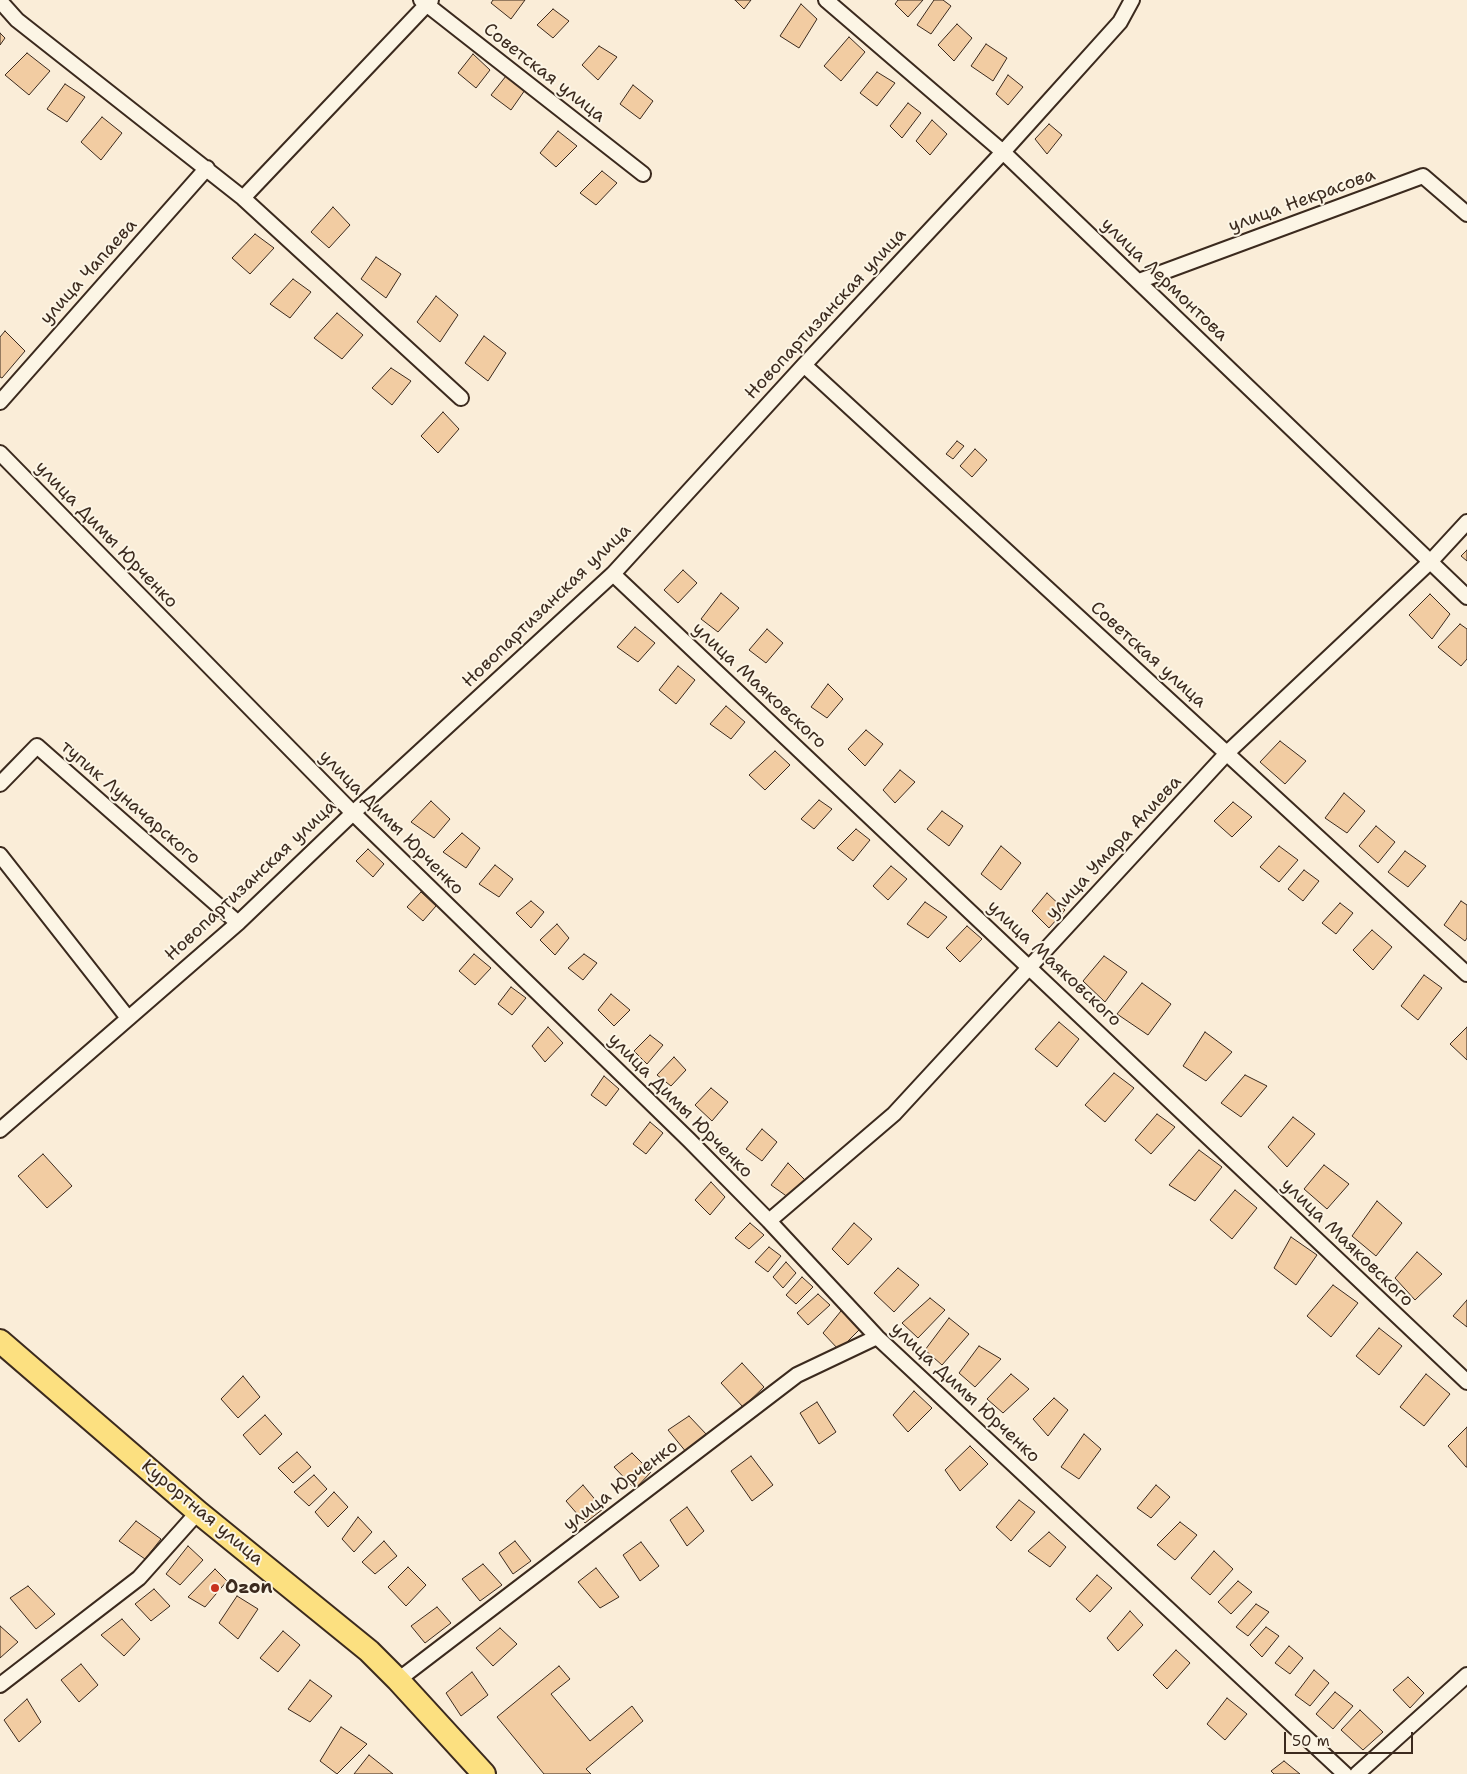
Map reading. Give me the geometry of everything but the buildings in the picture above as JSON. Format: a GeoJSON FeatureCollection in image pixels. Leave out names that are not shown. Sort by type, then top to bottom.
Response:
{"type":"FeatureCollection","features":[{"type":"Feature","properties":{"kind":"main road","name":"Курортная улица"},"geometry":{"type":"LineString","coordinates":[[0,1341],[198,1512],[369,1651],[398,1680],[482,1773]]}},
{"type":"Feature","properties":{"kind":"street"},"geometry":{"type":"LineString","coordinates":[[0,0],[17,20],[243,198],[461,398]]}},
{"type":"Feature","properties":{"kind":"street","name":"улица Лермонтова"},"geometry":{"type":"LineString","coordinates":[[826,0],[1003,152],[1467,597]]}},
{"type":"Feature","properties":{"kind":"street","name":"Новопартизанская улица"},"geometry":{"type":"LineString","coordinates":[[0,1130],[238,923],[353,813],[613,574],[804,365],[1003,152],[1120,22],[1132,0]]}},
{"type":"Feature","properties":{"kind":"street"},"geometry":{"type":"LineString","coordinates":[[243,198],[426,2]]}},
{"type":"Feature","properties":{"kind":"street","name":"Советская улица"},"geometry":{"type":"LineString","coordinates":[[426,2],[643,174]]}},
{"type":"Feature","properties":{"kind":"street","name":"улица Чапаева"},"geometry":{"type":"LineString","coordinates":[[0,402],[207,168]]}},
{"type":"Feature","properties":{"kind":"street","name":"улица Некрасова"},"geometry":{"type":"LineString","coordinates":[[1139,281],[1424,176],[1467,214]]}},
{"type":"Feature","properties":{"kind":"street","name":"Советская улица"},"geometry":{"type":"LineString","coordinates":[[804,365],[1467,974]]}},
{"type":"Feature","properties":{"kind":"street","name":"улица Димы Юрченко"},"geometry":{"type":"LineString","coordinates":[[0,452],[353,813],[769,1220],[877,1338],[1345,1774]]}},
{"type":"Feature","properties":{"kind":"street","name":"улица Умара Алиева"},"geometry":{"type":"LineString","coordinates":[[769,1220],[894,1114],[1227,753],[1431,561],[1467,522]]}},
{"type":"Feature","properties":{"kind":"street","name":"улица Маяковского"},"geometry":{"type":"LineString","coordinates":[[613,574],[1467,1382]]}},
{"type":"Feature","properties":{"kind":"street","name":"тупик Луначарского"},"geometry":{"type":"LineString","coordinates":[[0,784],[37,746],[238,923]]}},
{"type":"Feature","properties":{"kind":"street"},"geometry":{"type":"LineString","coordinates":[[0,855],[128,1018]]}},
{"type":"Feature","properties":{"kind":"street","name":"улица Юрченко"},"geometry":{"type":"LineString","coordinates":[[398,1680],[797,1375],[877,1338]]}},
{"type":"Feature","properties":{"kind":"street"},"geometry":{"type":"LineString","coordinates":[[0,1685],[139,1578],[198,1512]]}},
{"type":"Feature","properties":{"kind":"street"},"geometry":{"type":"LineString","coordinates":[[1357,1774],[1467,1675]]}},
{"type":"Feature","properties":{"kind":"place","name":"Ozon"},"geometry":{"type":"Point","coordinates":[215,1588]}}]}
